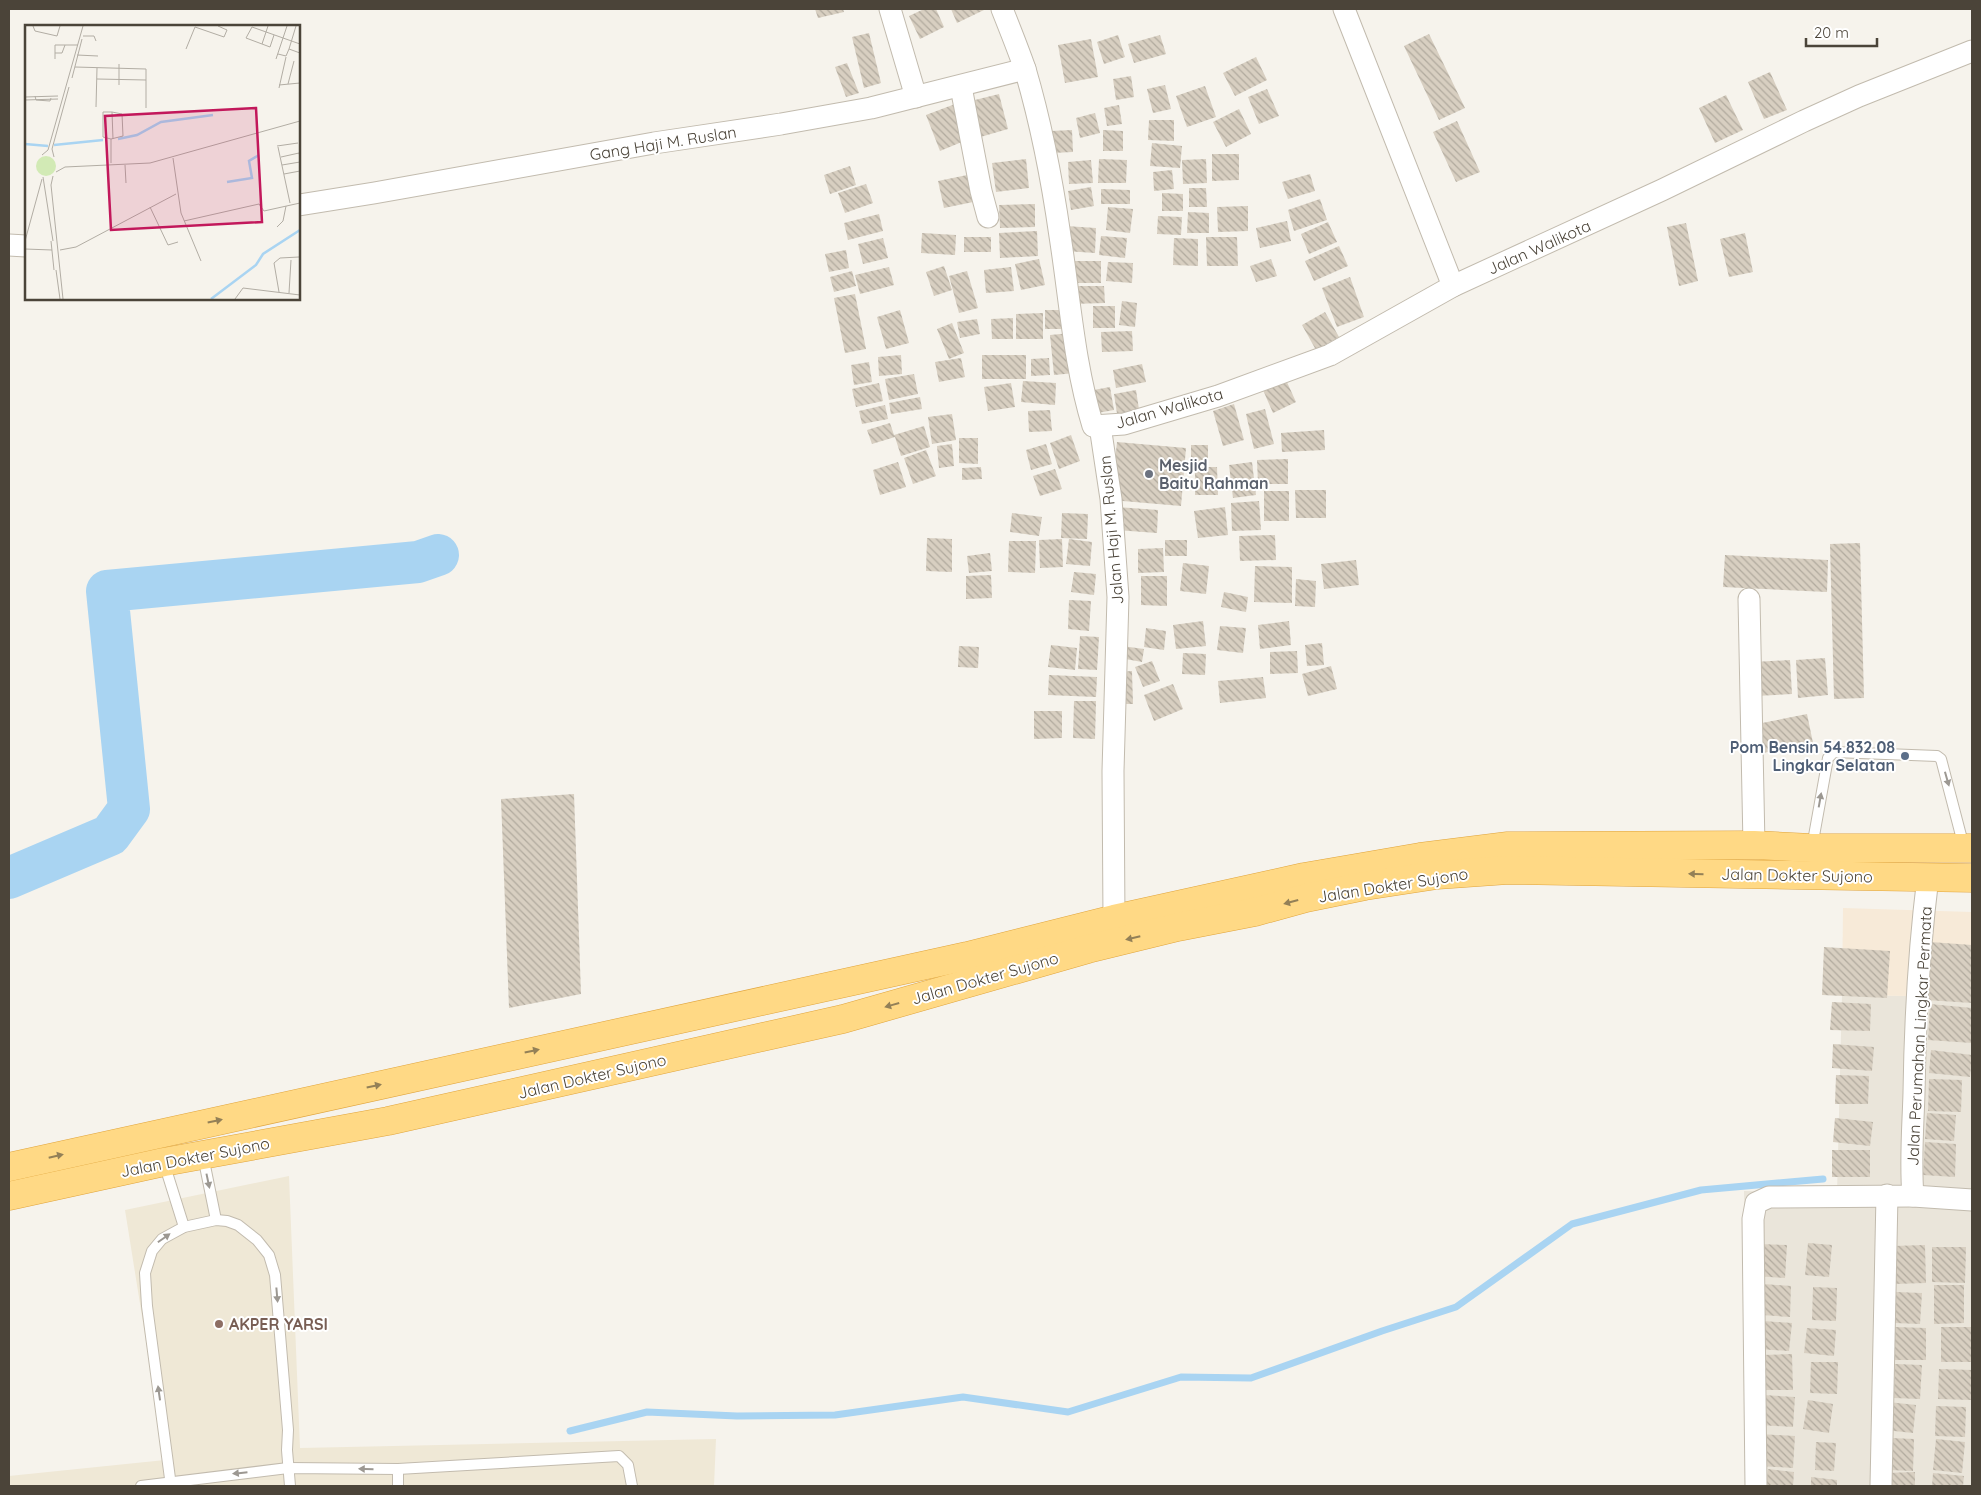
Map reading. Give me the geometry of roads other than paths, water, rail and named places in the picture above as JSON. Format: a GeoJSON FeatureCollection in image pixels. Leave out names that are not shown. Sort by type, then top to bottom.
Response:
{"type":"FeatureCollection","features":[{"type":"Feature","properties":{"kind":"highway"},"geometry":{"type":"LineString","coordinates":[[9,1167],[967,956],[1114,919],[1304,877],[1420,857],[1508,858],[1754,845],[1812,848],[1968,848]]}},
{"type":"Feature","properties":{"kind":"highway","name":"Jalan Dokter Sujono"},"geometry":{"type":"LineString","coordinates":[[9,1196],[164,1162],[397,1119],[843,1019],[1088,949],[1178,927],[1255,912],[1306,898],[1365,886],[1437,875],[1508,858],[1972,878]]}},
{"type":"Feature","properties":{"kind":"street"},"geometry":{"type":"LineString","coordinates":[[890,9],[916,97]]}},
{"type":"Feature","properties":{"kind":"street","name":"Jalan Haji M. Ruslan"},"geometry":{"type":"LineString","coordinates":[[1002,9],[1025,70],[1050,173],[1079,377],[1092,426],[1100,426],[1111,499],[1118,597],[1113,771],[1114,919]]}},
{"type":"Feature","properties":{"kind":"street"},"geometry":{"type":"LineString","coordinates":[[1344,9],[1453,286]]}},
{"type":"Feature","properties":{"kind":"street","name":"Jalan Walikota"},"geometry":{"type":"LineString","coordinates":[[1100,426],[1124,424],[1218,396],[1330,355],[1453,286],[1653,195],[1859,96],[1972,51]]}},
{"type":"Feature","properties":{"kind":"street","name":"Gang Haji M. Ruslan"},"geometry":{"type":"LineString","coordinates":[[300,205],[383,192],[654,143],[871,108],[1025,70]]}},
{"type":"Feature","properties":{"kind":"street"},"geometry":{"type":"LineString","coordinates":[[961,87],[981,191],[988,217]]}},
{"type":"Feature","properties":{"kind":"street"},"geometry":{"type":"LineString","coordinates":[[9,246],[25,246]]}},
{"type":"Feature","properties":{"kind":"street"},"geometry":{"type":"LineString","coordinates":[[1749,600],[1754,845]]}},
{"type":"Feature","properties":{"kind":"street","name":"Jalan Perumahan Lingkar Permata"},"geometry":{"type":"LineString","coordinates":[[1913,1196],[1913,1111],[1920,942],[1928,877]]}},
{"type":"Feature","properties":{"kind":"street"},"geometry":{"type":"LineString","coordinates":[[1881,1486],[1887,1195]]}},
{"type":"Feature","properties":{"kind":"street"},"geometry":{"type":"LineString","coordinates":[[1756,1486],[1753,1219],[1756,1203],[1770,1197],[1887,1195],[1972,1200]]}},
{"type":"Feature","properties":{"kind":"lane"},"geometry":{"type":"LineString","coordinates":[[1812,848],[1828,758],[1834,752],[1937,756],[1941,759],[1968,848]]}},
{"type":"Feature","properties":{"kind":"lane"},"geometry":{"type":"LineString","coordinates":[[202,1155],[216,1220]]}},
{"type":"Feature","properties":{"kind":"lane"},"geometry":{"type":"LineString","coordinates":[[164,1162],[184,1227]]}},
{"type":"Feature","properties":{"kind":"lane"},"geometry":{"type":"LineString","coordinates":[[171,1484],[147,1306],[145,1273],[148,1258],[156,1244],[168,1235],[184,1227],[216,1220],[227,1221],[248,1232],[265,1249],[272,1262],[275,1275],[288,1430],[287,1450],[290,1486]]}},
{"type":"Feature","properties":{"kind":"lane"},"geometry":{"type":"LineString","coordinates":[[141,1486],[171,1484],[288,1468],[398,1469],[619,1456],[628,1466],[632,1486]]}},
{"type":"Feature","properties":{"kind":"lane"},"geometry":{"type":"LineString","coordinates":[[398,1469],[398,1486]]}},
{"type":"Feature","properties":{"kind":"waterway"},"geometry":{"type":"LineString","coordinates":[[9,878],[110,835],[129,809],[107,591],[418,562],[438,555]]}},
{"type":"Feature","properties":{"kind":"waterway"},"geometry":{"type":"LineString","coordinates":[[570,1431],[647,1412],[737,1416],[835,1415],[963,1397],[1068,1412],[1181,1377],[1251,1378],[1382,1331],[1456,1307],[1572,1224],[1701,1190],[1823,1179]]}},
{"type":"Feature","properties":{"kind":"place","name":"Mesjid Baitu Rahman"},"geometry":{"type":"Point","coordinates":[1149,474]}},
{"type":"Feature","properties":{"kind":"place","name":"Pom Bensin 54.832.08 Lingkar Selatan"},"geometry":{"type":"Point","coordinates":[1905,756]}},
{"type":"Feature","properties":{"kind":"place","name":"AKPER YARSI"},"geometry":{"type":"Point","coordinates":[219,1324]}}]}
